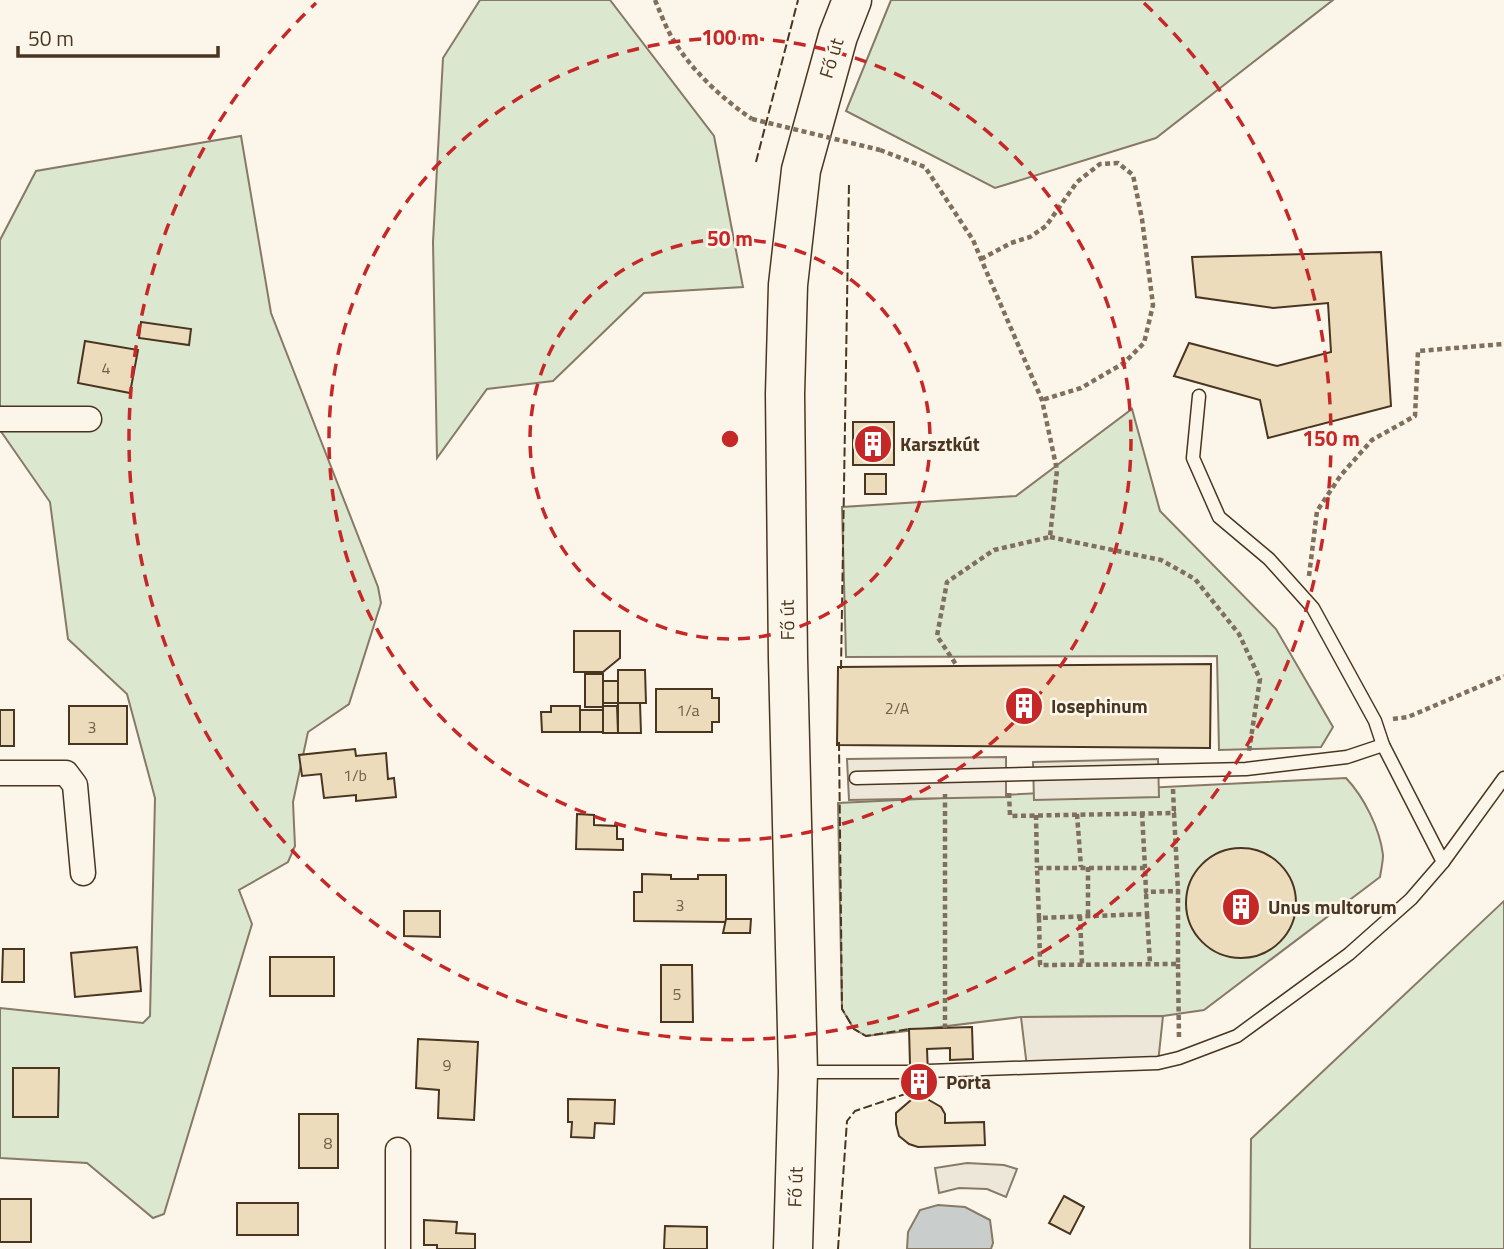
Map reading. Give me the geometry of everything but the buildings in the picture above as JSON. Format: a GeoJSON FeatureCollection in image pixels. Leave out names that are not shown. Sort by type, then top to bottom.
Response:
{"type":"FeatureCollection","features":[{"type":"Feature","properties":{"kind":"main road","name":"Fő út"},"geometry":{"type":"LineString","coordinates":[[793,1249],[799,1072],[788,658],[785,394],[788,285],[801,170],[838,36],[852,0]]}},
{"type":"Feature","properties":{"kind":"street"},"geometry":{"type":"LineString","coordinates":[[0,419],[89,419]]}},
{"type":"Feature","properties":{"kind":"street"},"geometry":{"type":"LineString","coordinates":[[0,773],[66,774],[75,785],[83,873]]}},
{"type":"Feature","properties":{"kind":"street"},"geometry":{"type":"LineString","coordinates":[[398,1150],[398,1249]]}},
{"type":"Feature","properties":{"kind":"lane"},"geometry":{"type":"LineString","coordinates":[[1199,396],[1193,458],[1219,517],[1269,559],[1313,608],[1375,721],[1383,745],[1443,862]]}},
{"type":"Feature","properties":{"kind":"lane"},"geometry":{"type":"LineString","coordinates":[[856,778],[1246,769],[1347,757],[1383,745]]}},
{"type":"Feature","properties":{"kind":"lane"},"geometry":{"type":"LineString","coordinates":[[928,1071],[1157,1063],[1179,1058],[1237,1036],[1349,954],[1411,899],[1443,862],[1504,778]]}},
{"type":"Feature","properties":{"kind":"lane"},"geometry":{"type":"LineString","coordinates":[[799,1072],[910,1072]]}},
{"type":"Feature","properties":{"kind":"path"},"geometry":{"type":"LineString","coordinates":[[655,0],[671,36],[699,74],[732,105],[752,119],[880,150],[925,167],[973,240],[1042,400],[1057,470],[1050,537]]}},
{"type":"Feature","properties":{"kind":"path"},"geometry":{"type":"LineString","coordinates":[[981,259],[1011,243],[1030,237],[1046,226],[1077,182],[1100,164],[1118,163],[1133,175],[1142,219],[1153,304],[1144,343],[1124,363],[1081,388],[1042,400]]}},
{"type":"Feature","properties":{"kind":"path"},"geometry":{"type":"LineString","coordinates":[[1313,608],[1309,574],[1317,511],[1341,475],[1372,440],[1415,416],[1418,351],[1504,344]]}},
{"type":"Feature","properties":{"kind":"path"},"geometry":{"type":"LineString","coordinates":[[957,666],[937,636],[947,582],[994,550],[1050,537],[1161,560],[1195,579],[1239,634],[1260,679],[1246,769]]}},
{"type":"Feature","properties":{"kind":"path"},"geometry":{"type":"LineString","coordinates":[[1375,721],[1408,717],[1504,676]]}},
{"type":"Feature","properties":{"kind":"path"},"geometry":{"type":"LineString","coordinates":[[1008,775],[1010,816],[1174,813],[1178,891],[1179,1058]]}},
{"type":"Feature","properties":{"kind":"path"},"geometry":{"type":"LineString","coordinates":[[945,776],[946,1028]]}},
{"type":"Feature","properties":{"kind":"path"},"geometry":{"type":"LineString","coordinates":[[1142,813],[1150,964]]}},
{"type":"Feature","properties":{"kind":"path"},"geometry":{"type":"LineString","coordinates":[[1077,814],[1081,867]]}},
{"type":"Feature","properties":{"kind":"path"},"geometry":{"type":"LineString","coordinates":[[1036,815],[1040,965],[1178,964]]}},
{"type":"Feature","properties":{"kind":"path"},"geometry":{"type":"LineString","coordinates":[[1088,867],[1088,916]]}},
{"type":"Feature","properties":{"kind":"path"},"geometry":{"type":"LineString","coordinates":[[1037,868],[1145,868]]}},
{"type":"Feature","properties":{"kind":"path"},"geometry":{"type":"LineString","coordinates":[[1146,892],[1178,891]]}},
{"type":"Feature","properties":{"kind":"path"},"geometry":{"type":"LineString","coordinates":[[1038,918],[1147,914]]}},
{"type":"Feature","properties":{"kind":"path"},"geometry":{"type":"LineString","coordinates":[[1080,916],[1082,964]]}},
{"type":"Feature","properties":{"kind":"green space"},"geometry":{"type":"Polygon","coordinates":[[[480,0],[610,0],[714,136],[743,287],[644,293],[553,381],[487,389],[437,458],[433,242],[443,58],[480,0]]]}},
{"type":"Feature","properties":{"kind":"green space"},"geometry":{"type":"Polygon","coordinates":[[[891,0],[1333,0],[1156,138],[995,188],[846,111],[891,0]]]}},
{"type":"Feature","properties":{"kind":"green space"},"geometry":{"type":"Polygon","coordinates":[[[241,136],[271,313],[378,587],[381,603],[349,704],[308,732],[293,802],[295,846],[288,862],[239,890],[252,924],[164,1214],[153,1218],[87,1163],[0,1158],[0,1008],[143,1023],[150,1016],[155,798],[127,694],[68,639],[50,502],[0,430],[0,240],[36,171],[241,136]]]}},
{"type":"Feature","properties":{"kind":"green space"},"geometry":{"type":"Polygon","coordinates":[[[1132,409],[1160,511],[1276,629],[1333,727],[1321,747],[1219,750],[1217,656],[846,657],[842,507],[1016,496],[1132,409]]]}},
{"type":"Feature","properties":{"kind":"green space"},"geometry":{"type":"Polygon","coordinates":[[[1346,778],[1365,804],[1375,824],[1383,855],[1380,877],[1204,1010],[1163,1016],[1021,1017],[866,1036],[854,1029],[842,1009],[838,803],[1346,778]]]}},
{"type":"Feature","properties":{"kind":"green space"},"geometry":{"type":"Polygon","coordinates":[[[1504,901],[1504,1249],[1250,1249],[1251,1139],[1504,901]]]}},
{"type":"Feature","properties":{"kind":"shaded area"},"geometry":{"type":"Polygon","coordinates":[[[1006,757],[1006,797],[849,800],[847,759],[1006,757]]]}},
{"type":"Feature","properties":{"kind":"shaded area"},"geometry":{"type":"Polygon","coordinates":[[[1158,759],[1159,797],[1034,800],[1033,762],[1158,759]]]}},
{"type":"Feature","properties":{"kind":"shaded area"},"geometry":{"type":"Polygon","coordinates":[[[1163,1016],[1158,1063],[1027,1067],[1021,1017],[1163,1016]]]}},
{"type":"Feature","properties":{"kind":"shaded area"},"geometry":{"type":"Polygon","coordinates":[[[967,1163],[1004,1165],[1017,1169],[1006,1197],[987,1189],[959,1188],[939,1193],[935,1168],[967,1163]]]}},
{"type":"Feature","properties":{"kind":"shaded area"},"geometry":{"type":"Polygon","coordinates":[[[938,1205],[965,1207],[990,1220],[993,1243],[991,1249],[907,1249],[908,1232],[920,1210],[938,1205]]]}},
{"type":"Feature","properties":{"kind":"fence"},"geometry":{"type":"LineString","coordinates":[[756,162],[798,0]]}},
{"type":"Feature","properties":{"kind":"fence"},"geometry":{"type":"LineString","coordinates":[[841,669],[849,182]]}},
{"type":"Feature","properties":{"kind":"fence"},"geometry":{"type":"LineString","coordinates":[[839,742],[842,1009],[854,1029],[866,1036],[909,1029]]}},
{"type":"Feature","properties":{"kind":"fence"},"geometry":{"type":"LineString","coordinates":[[838,1249],[847,1121],[855,1111],[911,1092]]}},
{"type":"Feature","properties":{"kind":"place","name":"Karsztkút"},"geometry":{"type":"Point","coordinates":[873,444]}},
{"type":"Feature","properties":{"kind":"place","name":"Iosephinum"},"geometry":{"type":"Point","coordinates":[1024,706]}},
{"type":"Feature","properties":{"kind":"place","name":"Unus multorum"},"geometry":{"type":"Point","coordinates":[1241,907]}},
{"type":"Feature","properties":{"kind":"place","name":"Porta"},"geometry":{"type":"Point","coordinates":[919,1082]}}]}
